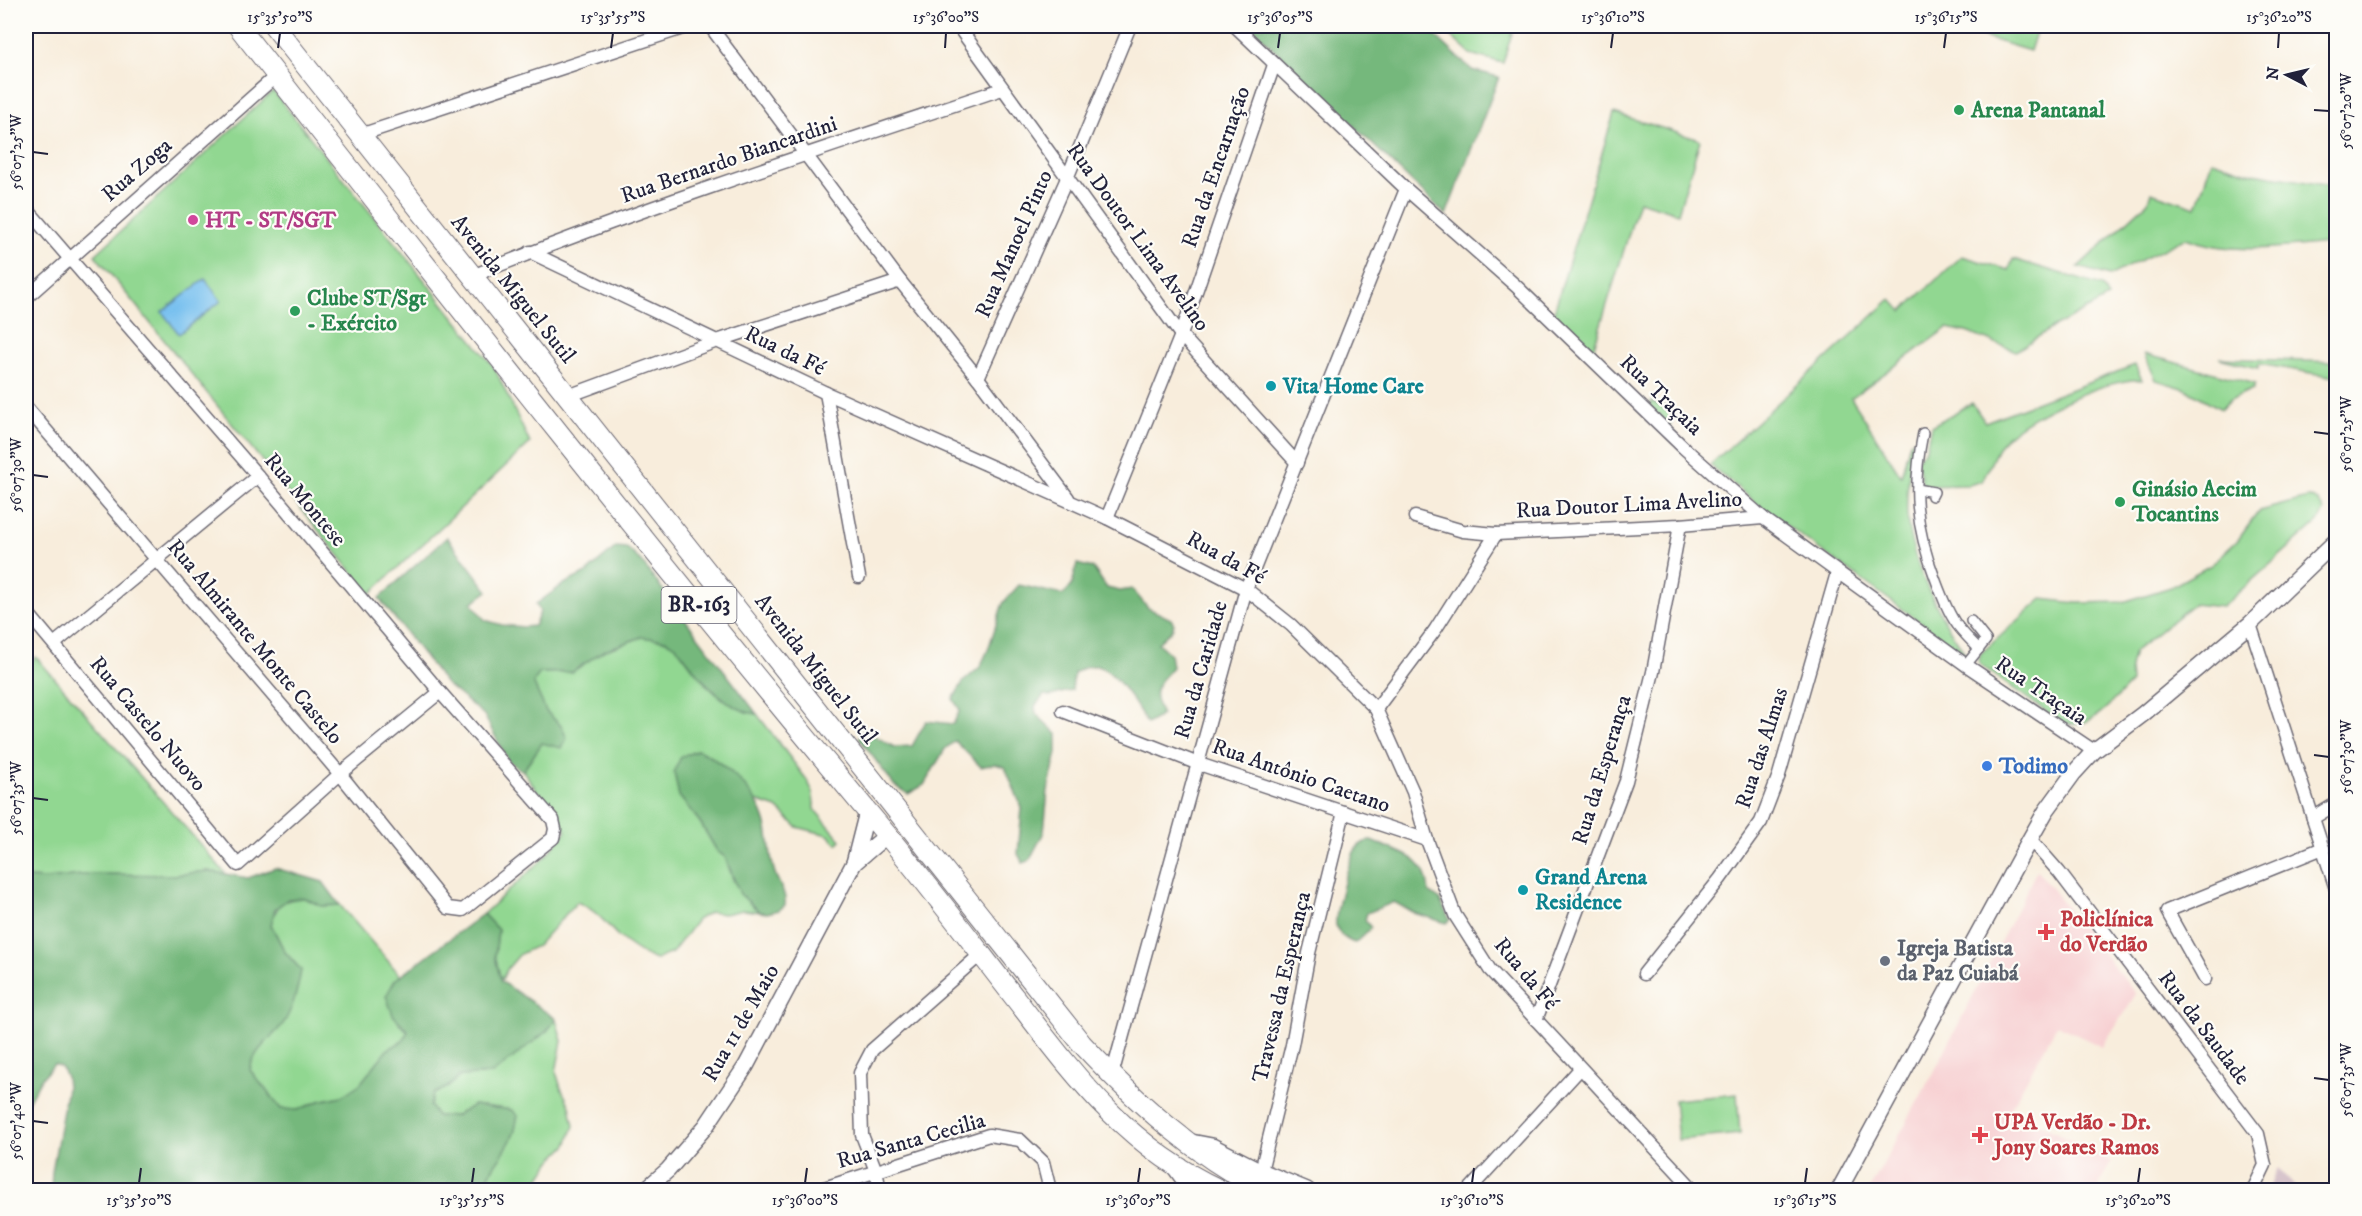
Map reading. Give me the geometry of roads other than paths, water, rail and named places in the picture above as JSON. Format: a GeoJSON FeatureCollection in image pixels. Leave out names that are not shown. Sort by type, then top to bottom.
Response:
{"type":"FeatureCollection","features":[{"type":"Feature","properties":{"kind":"highway","name":"BR-163"},"geometry":{"type":"LineString","coordinates":[[238,26],[551,424],[887,835],[1079,1080],[1139,1140],[1176,1169],[1220,1191]]}},
{"type":"Feature","properties":{"kind":"highway","name":"Avenida Miguel Sutil"},"geometry":{"type":"LineString","coordinates":[[274,26],[1082,1044],[1156,1116],[1206,1157],[1262,1181]]}},
{"type":"Feature","properties":{"kind":"street"},"geometry":{"type":"LineString","coordinates":[[360,135],[689,26]]}},
{"type":"Feature","properties":{"kind":"street"},"geometry":{"type":"LineString","coordinates":[[710,26],[900,281],[978,378],[1070,501]]}},
{"type":"Feature","properties":{"kind":"street","name":"Rua Doutor Lima Avelino"},"geometry":{"type":"LineString","coordinates":[[958,26],[1182,334],[1297,463]]}},
{"type":"Feature","properties":{"kind":"street","name":"Rua Manoel Pinto"},"geometry":{"type":"LineString","coordinates":[[978,378],[1068,176],[1130,26]]}},
{"type":"Feature","properties":{"kind":"street","name":"Rua Traçaia"},"geometry":{"type":"LineString","coordinates":[[1235,26],[1406,189],[1523,292],[1684,448],[1763,518],[1966,665],[2094,751]]}},
{"type":"Feature","properties":{"kind":"street","name":"Rua da Encarnação"},"geometry":{"type":"LineString","coordinates":[[1107,518],[1182,334],[1274,65]]}},
{"type":"Feature","properties":{"kind":"street","name":"Rua Zoga"},"geometry":{"type":"LineString","coordinates":[[26,298],[68,258],[277,75]]}},
{"type":"Feature","properties":{"kind":"street","name":"Rua Bernardo Biancardini"},"geometry":{"type":"LineString","coordinates":[[472,276],[530,252],[805,155],[1002,89]]}},
{"type":"Feature","properties":{"kind":"street","name":"Rua da Caridade"},"geometry":{"type":"LineString","coordinates":[[1112,1075],[1245,589],[1406,189]]}},
{"type":"Feature","properties":{"kind":"street","name":"Rua Montese"},"geometry":{"type":"LineString","coordinates":[[26,208],[258,476],[440,692],[553,820],[555,829],[553,838],[463,910],[448,908]]}},
{"type":"Feature","properties":{"kind":"street","name":"Rua da Fé"},"geometry":{"type":"LineString","coordinates":[[530,252],[826,393],[1107,518],[1245,589],[1291,625],[1376,709],[1413,792],[1427,840],[1455,915],[1490,970],[1694,1190]]}},
{"type":"Feature","properties":{"kind":"street"},"geometry":{"type":"LineString","coordinates":[[568,396],[717,341],[900,281]]}},
{"type":"Feature","properties":{"kind":"street"},"geometry":{"type":"LineString","coordinates":[[826,393],[859,577]]}},
{"type":"Feature","properties":{"kind":"street","name":"Rua Almirante Monte Castelo"},"geometry":{"type":"LineString","coordinates":[[26,407],[340,774],[448,908]]}},
{"type":"Feature","properties":{"kind":"street"},"geometry":{"type":"LineString","coordinates":[[1923,433],[1917,460],[1916,509],[1920,532],[1945,604],[1957,625],[1978,649]]}},
{"type":"Feature","properties":{"kind":"street"},"geometry":{"type":"LineString","coordinates":[[54,644],[258,476]]}},
{"type":"Feature","properties":{"kind":"street"},"geometry":{"type":"LineString","coordinates":[[1917,489],[1934,492],[1932,496]]}},
{"type":"Feature","properties":{"kind":"street","name":"Rua Doutor Lima Avelino"},"geometry":{"type":"LineString","coordinates":[[1415,517],[1463,531],[1496,534],[1680,525],[1763,518]]}},
{"type":"Feature","properties":{"kind":"street","name":"Rua da Esperança"},"geometry":{"type":"LineString","coordinates":[[1536,1020],[1626,781],[1653,672],[1680,525]]}},
{"type":"Feature","properties":{"kind":"street","name":"Rua Doutor Lima Avelino"},"geometry":{"type":"LineString","coordinates":[[1376,709],[1435,630],[1496,534]]}},
{"type":"Feature","properties":{"kind":"street"},"geometry":{"type":"LineString","coordinates":[[1839,1191],[2030,839],[2053,802],[2094,751],[2143,714],[2250,624],[2337,541]]}},
{"type":"Feature","properties":{"kind":"street","name":"Rua das Almas"},"geometry":{"type":"LineString","coordinates":[[1644,974],[1720,879],[1761,822],[1779,775],[1837,573]]}},
{"type":"Feature","properties":{"kind":"street","name":"Rua Castelo Nuovo"},"geometry":{"type":"LineString","coordinates":[[26,611],[238,865],[340,774]]}},
{"type":"Feature","properties":{"kind":"street"},"geometry":{"type":"LineString","coordinates":[[1966,665],[1986,640],[1971,621]]}},
{"type":"Feature","properties":{"kind":"street"},"geometry":{"type":"LineString","coordinates":[[2250,624],[2337,889]]}},
{"type":"Feature","properties":{"kind":"street"},"geometry":{"type":"LineString","coordinates":[[340,774],[440,692]]}},
{"type":"Feature","properties":{"kind":"street","name":"Rua Antônio Caetano"},"geometry":{"type":"LineString","coordinates":[[1063,711],[1196,763],[1427,840]]}},
{"type":"Feature","properties":{"kind":"street"},"geometry":{"type":"LineString","coordinates":[[2313,818],[2337,804]]}},
{"type":"Feature","properties":{"kind":"street","name":"Rua 11 de Maio"},"geometry":{"type":"LineString","coordinates":[[645,1191],[668,1170],[706,1126],[746,1066],[854,863],[867,812]]}},
{"type":"Feature","properties":{"kind":"street","name":"Travessa da Esperança"},"geometry":{"type":"LineString","coordinates":[[1262,1181],[1292,1045],[1309,953],[1344,813]]}},
{"type":"Feature","properties":{"kind":"street","name":"Rua 11 de Maio"},"geometry":{"type":"LineString","coordinates":[[854,863],[887,835]]}},
{"type":"Feature","properties":{"kind":"street","name":"Rua da Saudade"},"geometry":{"type":"LineString","coordinates":[[2030,839],[2059,872],[2258,1134],[2265,1165],[2253,1191]]}},
{"type":"Feature","properties":{"kind":"street"},"geometry":{"type":"LineString","coordinates":[[2205,979],[2167,911],[2323,848]]}},
{"type":"Feature","properties":{"kind":"street"},"geometry":{"type":"LineString","coordinates":[[880,1191],[876,1171],[862,1134],[860,1072],[872,1050],[981,954]]}},
{"type":"Feature","properties":{"kind":"street"},"geometry":{"type":"LineString","coordinates":[[1468,1191],[1580,1069]]}},
{"type":"Feature","properties":{"kind":"street","name":"Rua Santa Cecilia"},"geometry":{"type":"LineString","coordinates":[[818,1191],[989,1135],[1020,1140],[1043,1162],[1050,1191]]}},
{"type":"Feature","properties":{"kind":"street"},"geometry":{"type":"LineString","coordinates":[[1176,1169],[1195,1191]]}},
{"type":"Feature","properties":{"kind":"street"},"geometry":{"type":"LineString","coordinates":[[1262,1181],[1307,1191]]}},
{"type":"Feature","properties":{"kind":"water"},"geometry":{"type":"Polygon","coordinates":[[[1459,26],[1488,26],[1477,34],[1459,26]]]}},
{"type":"Feature","properties":{"kind":"water"},"geometry":{"type":"Polygon","coordinates":[[[205,279],[221,301],[179,334],[162,312],[205,279]]]}},
{"type":"Feature","properties":{"kind":"place","name":"Arena Pantanal"},"geometry":{"type":"Point","coordinates":[1959,110]}},
{"type":"Feature","properties":{"kind":"place","name":"HT - ST/SGT"},"geometry":{"type":"Point","coordinates":[193,220]}},
{"type":"Feature","properties":{"kind":"place","name":"Clube ST/Sgt - Exército"},"geometry":{"type":"Point","coordinates":[295,311]}},
{"type":"Feature","properties":{"kind":"place","name":"Vita Home Care"},"geometry":{"type":"Point","coordinates":[1271,386]}},
{"type":"Feature","properties":{"kind":"place","name":"Ginásio Aecim Tocantins"},"geometry":{"type":"Point","coordinates":[2120,502]}},
{"type":"Feature","properties":{"kind":"place","name":"Todimo"},"geometry":{"type":"Point","coordinates":[1987,766]}},
{"type":"Feature","properties":{"kind":"place","name":"Grand Arena Residence"},"geometry":{"type":"Point","coordinates":[1523,890]}},
{"type":"Feature","properties":{"kind":"place","name":"Policlínica do Verdão"},"geometry":{"type":"Point","coordinates":[2046,932]}},
{"type":"Feature","properties":{"kind":"place","name":"Igreja Batista da Paz Cuiabá"},"geometry":{"type":"Point","coordinates":[1885,961]}},
{"type":"Feature","properties":{"kind":"place","name":"UPA Verdão - Dr. Jony Soares Ramos"},"geometry":{"type":"Point","coordinates":[1980,1135]}}]}
